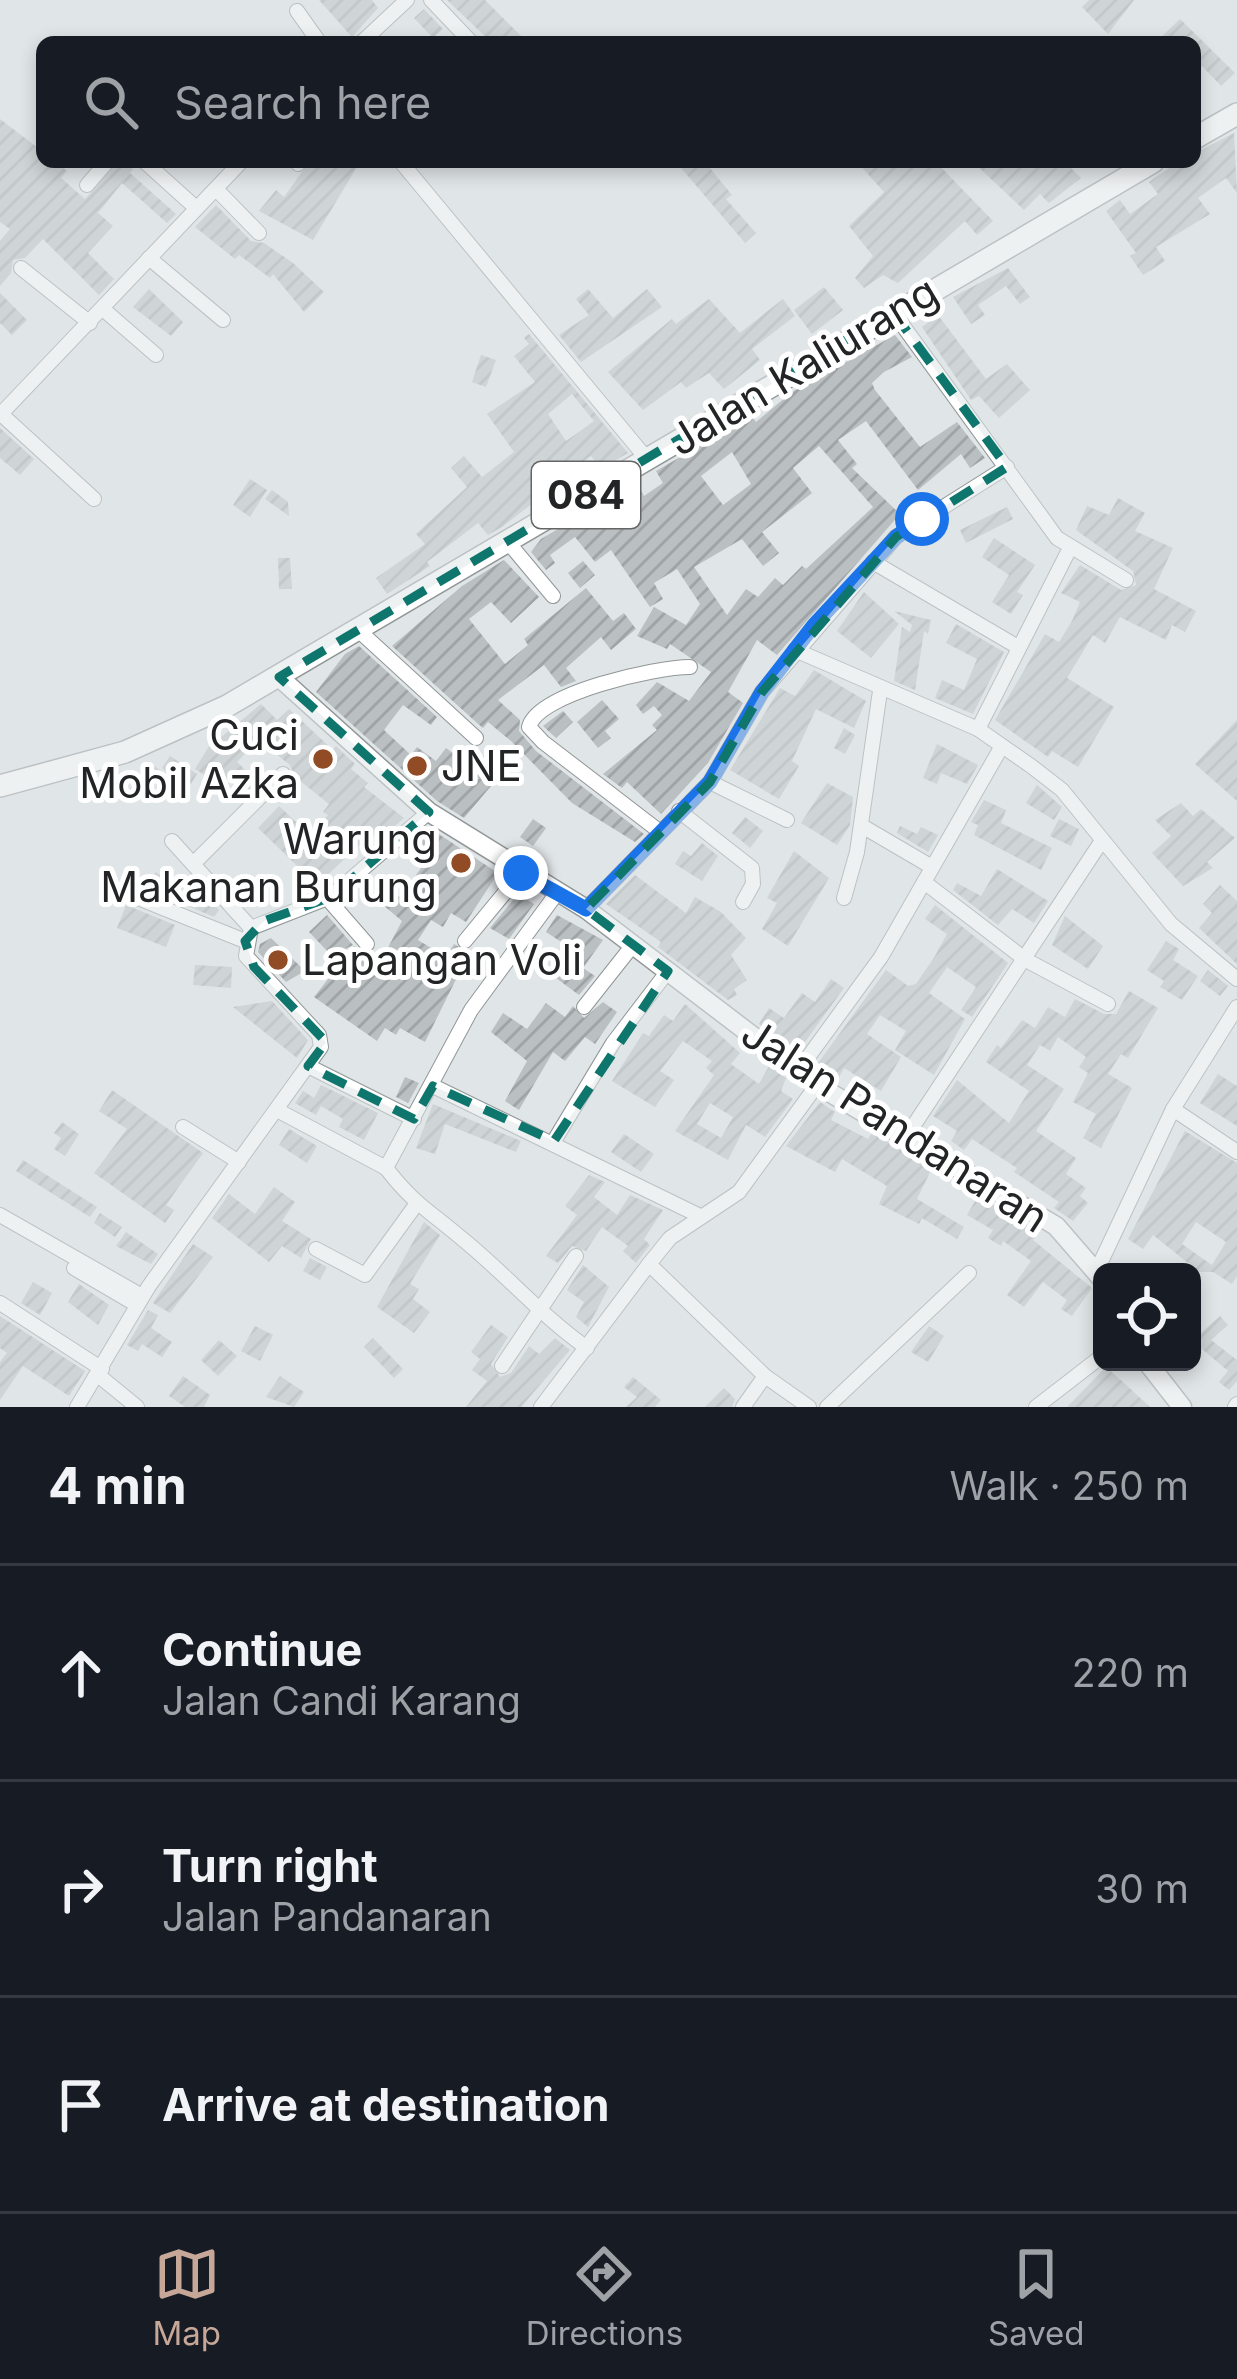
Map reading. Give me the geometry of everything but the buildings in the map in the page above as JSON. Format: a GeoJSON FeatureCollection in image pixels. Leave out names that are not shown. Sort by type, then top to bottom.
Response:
{"type":"FeatureCollection","features":[{"type":"Feature","properties":{"kind":"main road"},"geometry":{"type":"LineString","coordinates":[[1201,135],[1237,114]]}},
{"type":"Feature","properties":{"kind":"main road","name":"Jalan Kaliurang"},"geometry":{"type":"LineString","coordinates":[[0,786],[125,752],[279,676],[1143,168]]}},
{"type":"Feature","properties":{"kind":"main road","name":"Jalan Pandanaran"},"geometry":{"type":"LineString","coordinates":[[279,676],[430,812],[521,873],[586,909],[817,1085],[1057,1226],[1093,1265]]}},
{"type":"Feature","properties":{"kind":"main road"},"geometry":{"type":"LineString","coordinates":[[1154,1371],[1181,1407]]}},
{"type":"Feature","properties":{"kind":"street"},"geometry":{"type":"LineString","coordinates":[[368,36],[407,0]]}},
{"type":"Feature","properties":{"kind":"street"},"geometry":{"type":"LineString","coordinates":[[431,0],[465,36]]}},
{"type":"Feature","properties":{"kind":"street"},"geometry":{"type":"LineString","coordinates":[[297,11],[315,36]]}},
{"type":"Feature","properties":{"kind":"street"},"geometry":{"type":"LineString","coordinates":[[87,185],[102,168]]}},
{"type":"Feature","properties":{"kind":"street"},"geometry":{"type":"LineString","coordinates":[[152,168],[195,206]]}},
{"type":"Feature","properties":{"kind":"street"},"geometry":{"type":"LineString","coordinates":[[94,500],[0,414],[236,168]]}},
{"type":"Feature","properties":{"kind":"street"},"geometry":{"type":"LineString","coordinates":[[406,168],[647,459]]}},
{"type":"Feature","properties":{"kind":"street"},"geometry":{"type":"LineString","coordinates":[[217,190],[259,233]]}},
{"type":"Feature","properties":{"kind":"street"},"geometry":{"type":"LineString","coordinates":[[149,258],[223,320]]}},
{"type":"Feature","properties":{"kind":"street"},"geometry":{"type":"LineString","coordinates":[[21,268],[90,323]]}},
{"type":"Feature","properties":{"kind":"street"},"geometry":{"type":"LineString","coordinates":[[103,309],[156,355]]}},
{"type":"Feature","properties":{"kind":"street"},"geometry":{"type":"LineString","coordinates":[[892,312],[1069,550],[1126,580]]}},
{"type":"Feature","properties":{"kind":"street"},"geometry":{"type":"LineString","coordinates":[[586,909],[710,782],[762,692],[873,562],[909,528],[1007,467]]}},
{"type":"Feature","properties":{"kind":"street"},"geometry":{"type":"LineString","coordinates":[[507,541],[553,596]]}},
{"type":"Feature","properties":{"kind":"street"},"geometry":{"type":"LineString","coordinates":[[978,729],[1069,550]]}},
{"type":"Feature","properties":{"kind":"street"},"geometry":{"type":"LineString","coordinates":[[873,562],[1018,646]]}},
{"type":"Feature","properties":{"kind":"street"},"geometry":{"type":"LineString","coordinates":[[356,628],[476,739]]}},
{"type":"Feature","properties":{"kind":"street"},"geometry":{"type":"LineString","coordinates":[[794,650],[880,691],[978,729],[1002,746],[1061,790],[1171,924],[1237,979]]}},
{"type":"Feature","properties":{"kind":"street"},"geometry":{"type":"LineString","coordinates":[[659,831],[543,742],[530,728],[530,721],[548,705],[658,667],[690,667]]}},
{"type":"Feature","properties":{"kind":"street"},"geometry":{"type":"LineString","coordinates":[[844,898],[862,826],[880,691]]}},
{"type":"Feature","properties":{"kind":"street"},"geometry":{"type":"LineString","coordinates":[[798,1071],[881,957],[1002,746]]}},
{"type":"Feature","properties":{"kind":"street"},"geometry":{"type":"LineString","coordinates":[[194,863],[283,773]]}},
{"type":"Feature","properties":{"kind":"street"},"geometry":{"type":"LineString","coordinates":[[710,782],[788,820]]}},
{"type":"Feature","properties":{"kind":"street"},"geometry":{"type":"LineString","coordinates":[[679,811],[752,868],[753,884],[743,902]]}},
{"type":"Feature","properties":{"kind":"street"},"geometry":{"type":"LineString","coordinates":[[128,894],[248,934],[327,898],[430,812]]}},
{"type":"Feature","properties":{"kind":"street"},"geometry":{"type":"LineString","coordinates":[[862,826],[932,867]]}},
{"type":"Feature","properties":{"kind":"street"},"geometry":{"type":"LineString","coordinates":[[77,1407],[140,1301],[321,1047],[319,1035],[245,956],[248,934],[172,841]]}},
{"type":"Feature","properties":{"kind":"street"},"geometry":{"type":"LineString","coordinates":[[906,1137],[1101,842]]}},
{"type":"Feature","properties":{"kind":"street"},"geometry":{"type":"LineString","coordinates":[[465,941],[521,873]]}},
{"type":"Feature","properties":{"kind":"street"},"geometry":{"type":"LineString","coordinates":[[924,882],[1026,960],[1108,1004]]}},
{"type":"Feature","properties":{"kind":"street"},"geometry":{"type":"LineString","coordinates":[[386,1168],[471,1010],[556,893]]}},
{"type":"Feature","properties":{"kind":"street"},"geometry":{"type":"LineString","coordinates":[[327,898],[367,944]]}},
{"type":"Feature","properties":{"kind":"street"},"geometry":{"type":"LineString","coordinates":[[584,1007],[633,945]]}},
{"type":"Feature","properties":{"kind":"street"},"geometry":{"type":"LineString","coordinates":[[554,1141],[613,1043],[668,971]]}},
{"type":"Feature","properties":{"kind":"street"},"geometry":{"type":"LineString","coordinates":[[1104,1263],[1173,1109],[1237,1007]]}},
{"type":"Feature","properties":{"kind":"street"},"geometry":{"type":"LineString","coordinates":[[308,1066],[415,1119]]}},
{"type":"Feature","properties":{"kind":"street"},"geometry":{"type":"LineString","coordinates":[[541,1407],[670,1238],[740,1192],[817,1085]]}},
{"type":"Feature","properties":{"kind":"street"},"geometry":{"type":"LineString","coordinates":[[434,1086],[700,1216]]}},
{"type":"Feature","properties":{"kind":"street"},"geometry":{"type":"LineString","coordinates":[[1173,1109],[1237,1152]]}},
{"type":"Feature","properties":{"kind":"street"},"geometry":{"type":"LineString","coordinates":[[277,1110],[386,1168],[415,1206],[460,1236],[541,1315],[587,1348]]}},
{"type":"Feature","properties":{"kind":"street"},"geometry":{"type":"LineString","coordinates":[[183,1127],[239,1162]]}},
{"type":"Feature","properties":{"kind":"street"},"geometry":{"type":"LineString","coordinates":[[316,1249],[364,1275],[415,1206]]}},
{"type":"Feature","properties":{"kind":"street"},"geometry":{"type":"LineString","coordinates":[[0,1215],[140,1301]]}},
{"type":"Feature","properties":{"kind":"street"},"geometry":{"type":"LineString","coordinates":[[502,1366],[541,1315],[576,1256]]}},
{"type":"Feature","properties":{"kind":"street"},"geometry":{"type":"LineString","coordinates":[[57,1258],[140,1301]]}},
{"type":"Feature","properties":{"kind":"street"},"geometry":{"type":"LineString","coordinates":[[650,1264],[765,1376],[808,1407]]}},
{"type":"Feature","properties":{"kind":"street"},"geometry":{"type":"LineString","coordinates":[[827,1407],[968,1273]]}},
{"type":"Feature","properties":{"kind":"street"},"geometry":{"type":"LineString","coordinates":[[0,1303],[100,1372],[137,1407]]}},
{"type":"Feature","properties":{"kind":"street"},"geometry":{"type":"LineString","coordinates":[[1036,1407],[1093,1363]]}},
{"type":"Feature","properties":{"kind":"street"},"geometry":{"type":"LineString","coordinates":[[743,1407],[765,1376]]}},
{"type":"Feature","properties":{"kind":"highlighted area"},"geometry":{"type":"Polygon","coordinates":[[[893,312],[1007,467],[896,537],[762,692],[710,782],[586,909],[668,971],[554,1141],[433,1086],[414,1119],[308,1066],[326,1042],[254,967],[245,941],[264,921],[331,897],[429,812],[279,677],[893,312]]]}},
{"type":"Feature","properties":{"kind":"place","name":"Cuci Mobil Azka"},"geometry":{"type":"Point","coordinates":[323,759]}},
{"type":"Feature","properties":{"kind":"place","name":"JNE"},"geometry":{"type":"Point","coordinates":[417,766]}},
{"type":"Feature","properties":{"kind":"place","name":"Warung Makanan Burung"},"geometry":{"type":"Point","coordinates":[461,863]}},
{"type":"Feature","properties":{"kind":"place","name":"Lapangan Voli"},"geometry":{"type":"Point","coordinates":[278,960]}},
{"type":"Feature","properties":{"kind":"route"},"geometry":{"type":"LineString","coordinates":[[521,873],[586,909],[710,782],[762,692],[814,625],[896,537],[922,519]]}}]}
